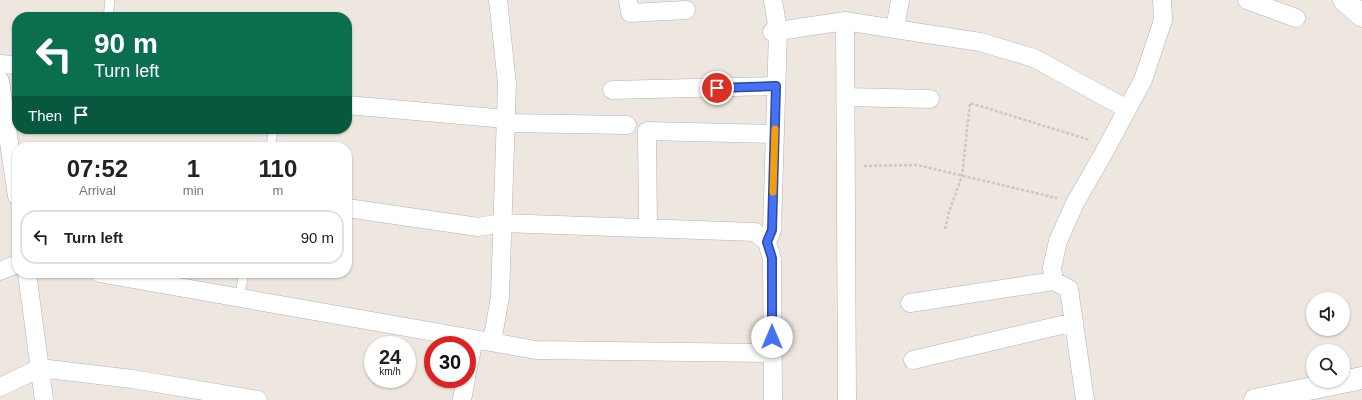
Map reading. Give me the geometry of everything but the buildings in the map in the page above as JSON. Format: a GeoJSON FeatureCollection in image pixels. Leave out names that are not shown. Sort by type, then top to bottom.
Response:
{"type":"FeatureCollection","features":[{"type":"Feature","properties":{"kind":"street"},"geometry":{"type":"LineString","coordinates":[[492,342],[500,297],[507,84],[498,0]]}},
{"type":"Feature","properties":{"kind":"street"},"geometry":{"type":"LineString","coordinates":[[628,0],[630,13],[686,10]]}},
{"type":"Feature","properties":{"kind":"street"},"geometry":{"type":"LineString","coordinates":[[767,242],[772,230],[775,134],[776,86],[773,0]]}},
{"type":"Feature","properties":{"kind":"street"},"geometry":{"type":"LineString","coordinates":[[894,29],[900,0]]}},
{"type":"Feature","properties":{"kind":"street"},"geometry":{"type":"LineString","coordinates":[[1054,282],[1052,268],[1058,241],[1075,203],[1108,146],[1143,80],[1163,20],[1162,0]]}},
{"type":"Feature","properties":{"kind":"street"},"geometry":{"type":"LineString","coordinates":[[1247,0],[1296,18]]}},
{"type":"Feature","properties":{"kind":"street"},"geometry":{"type":"LineString","coordinates":[[1344,0],[1362,16]]}},
{"type":"Feature","properties":{"kind":"street"},"geometry":{"type":"LineString","coordinates":[[775,31],[845,20],[980,42],[1034,58],[1127,109]]}},
{"type":"Feature","properties":{"kind":"street"},"geometry":{"type":"LineString","coordinates":[[845,20],[847,400]]}},
{"type":"Feature","properties":{"kind":"street"},"geometry":{"type":"LineString","coordinates":[[0,64],[12,65]]}},
{"type":"Feature","properties":{"kind":"street"},"geometry":{"type":"LineString","coordinates":[[0,81],[7,173],[12,184]]}},
{"type":"Feature","properties":{"kind":"street"},"geometry":{"type":"LineString","coordinates":[[612,90],[776,86]]}},
{"type":"Feature","properties":{"kind":"street"},"geometry":{"type":"LineString","coordinates":[[846,97],[930,98]]}},
{"type":"Feature","properties":{"kind":"street"},"geometry":{"type":"LineString","coordinates":[[352,106],[506,121],[627,125]]}},
{"type":"Feature","properties":{"kind":"street"},"geometry":{"type":"LineString","coordinates":[[648,228],[647,131],[775,134]]}},
{"type":"Feature","properties":{"kind":"street"},"geometry":{"type":"LineString","coordinates":[[352,209],[478,227],[502,223],[755,232],[767,242],[772,258],[773,400]]}},
{"type":"Feature","properties":{"kind":"street"},"geometry":{"type":"LineString","coordinates":[[0,271],[12,266]]}},
{"type":"Feature","properties":{"kind":"street"},"geometry":{"type":"LineString","coordinates":[[28,278],[44,400]]}},
{"type":"Feature","properties":{"kind":"street"},"geometry":{"type":"LineString","coordinates":[[127,278],[457,336]]}},
{"type":"Feature","properties":{"kind":"street"},"geometry":{"type":"LineString","coordinates":[[910,303],[1054,282],[1069,289],[1085,400]]}},
{"type":"Feature","properties":{"kind":"street"},"geometry":{"type":"LineString","coordinates":[[913,360],[1074,322]]}},
{"type":"Feature","properties":{"kind":"street"},"geometry":{"type":"LineString","coordinates":[[476,339],[536,350],[772,353]]}},
{"type":"Feature","properties":{"kind":"street"},"geometry":{"type":"LineString","coordinates":[[0,387],[40,368],[132,379],[258,400]]}},
{"type":"Feature","properties":{"kind":"street"},"geometry":{"type":"LineString","coordinates":[[1255,400],[1362,378]]}},
{"type":"Feature","properties":{"kind":"street"},"geometry":{"type":"LineString","coordinates":[[462,400],[464,388]]}},
{"type":"Feature","properties":{"kind":"lane"},"geometry":{"type":"LineString","coordinates":[[109,12],[110,0]]}},
{"type":"Feature","properties":{"kind":"lane"},"geometry":{"type":"LineString","coordinates":[[239,298],[243,278]]}},
{"type":"Feature","properties":{"kind":"path"},"geometry":{"type":"LineString","coordinates":[[945,229],[949,212],[962,176],[970,103],[1108,146]]}},
{"type":"Feature","properties":{"kind":"path"},"geometry":{"type":"LineString","coordinates":[[846,166],[917,165],[1075,203]]}},
{"type":"Feature","properties":{"kind":"slow traffic"},"geometry":{"type":"LineString","coordinates":[[773,192],[775,129]]}},
{"type":"Feature","properties":{"kind":"route"},"geometry":{"type":"LineString","coordinates":[[717,88],[776,86],[772,230],[767,242],[772,258],[772,337]]}}]}
